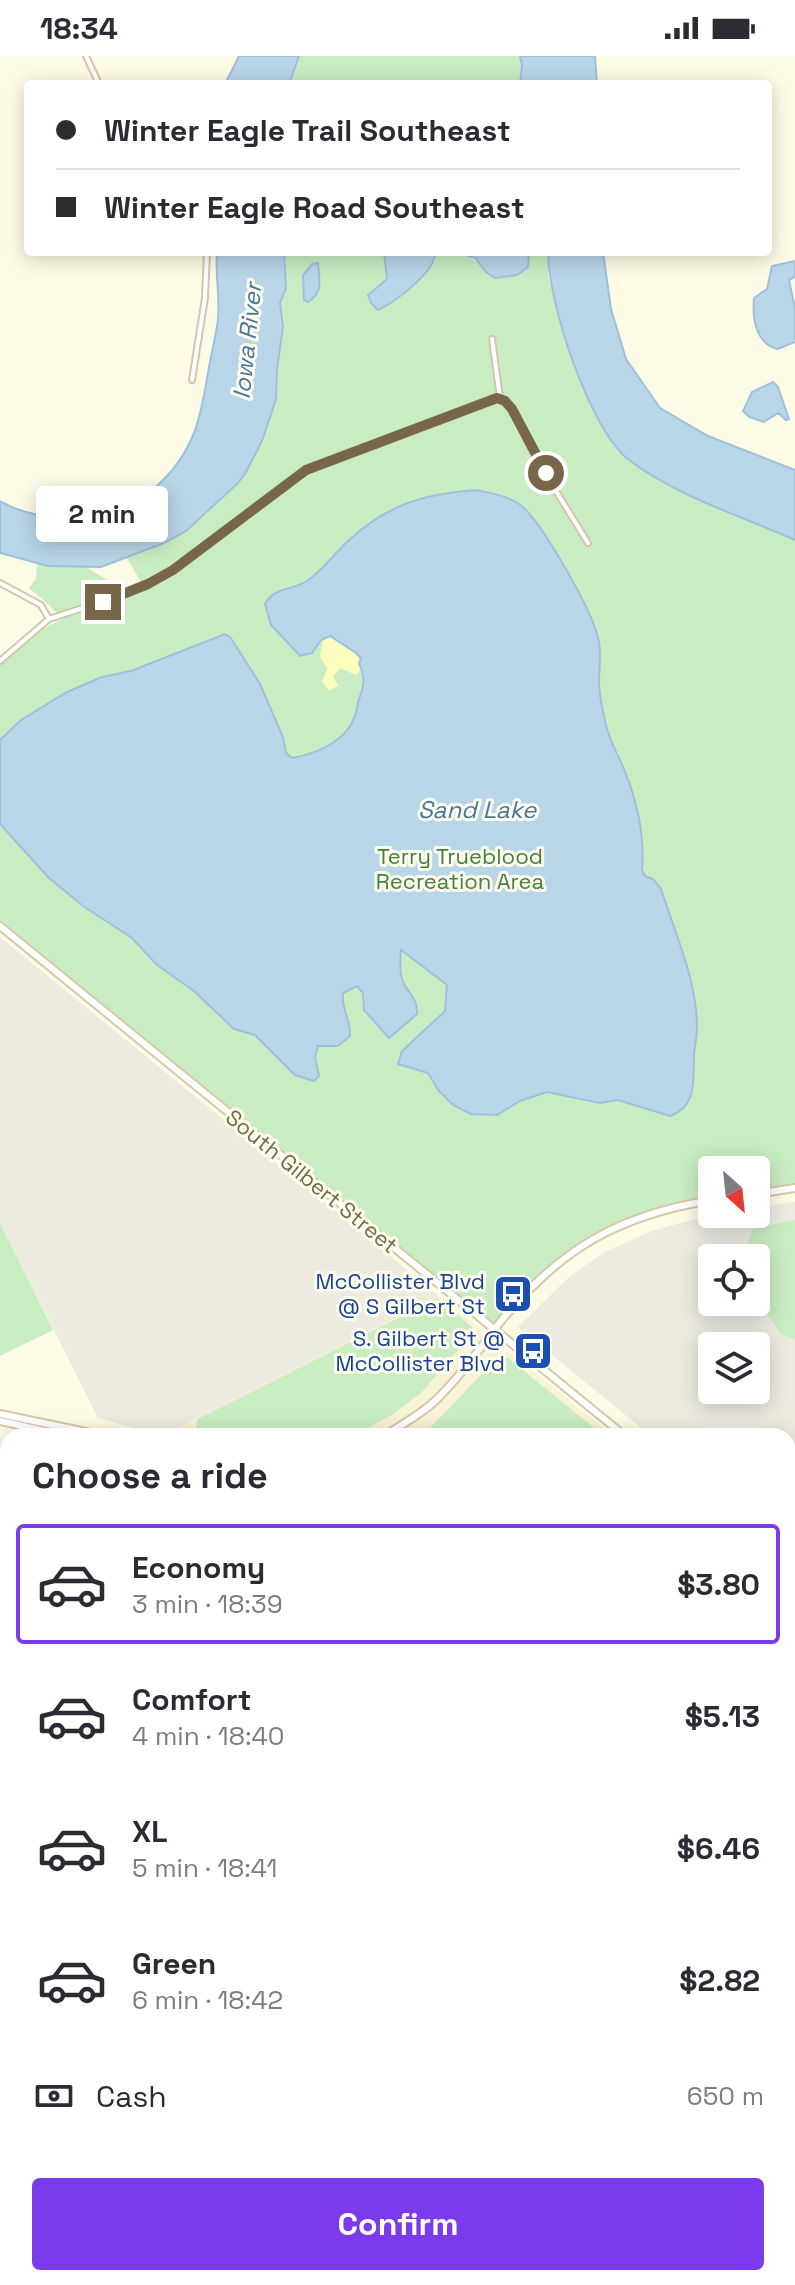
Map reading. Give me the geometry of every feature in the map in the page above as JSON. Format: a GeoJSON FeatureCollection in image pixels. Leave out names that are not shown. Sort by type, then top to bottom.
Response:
{"type":"FeatureCollection","features":[{"type":"Feature","properties":{"kind":"main road","name":"South Gilbert Street"},"geometry":{"type":"LineString","coordinates":[[0,926],[615,1428]]}},
{"type":"Feature","properties":{"kind":"main road"},"geometry":{"type":"LineString","coordinates":[[770,1192],[795,1188]]}},
{"type":"Feature","properties":{"kind":"main road"},"geometry":{"type":"LineString","coordinates":[[397,1428],[436,1400],[543,1275],[590,1240],[645,1215],[698,1203]]}},
{"type":"Feature","properties":{"kind":"main road"},"geometry":{"type":"LineString","coordinates":[[0,1414],[67,1428]]}},
{"type":"Feature","properties":{"kind":"main road"},"geometry":{"type":"LineString","coordinates":[[0,1421],[31,1428]]}},
{"type":"Feature","properties":{"kind":"street"},"geometry":{"type":"LineString","coordinates":[[86,56],[97,80]]}},
{"type":"Feature","properties":{"kind":"street"},"geometry":{"type":"LineString","coordinates":[[192,380],[205,298],[207,256]]}},
{"type":"Feature","properties":{"kind":"street"},"geometry":{"type":"LineString","coordinates":[[492,339],[500,398],[512,409],[535,457],[588,543]]}},
{"type":"Feature","properties":{"kind":"street"},"geometry":{"type":"LineString","coordinates":[[0,661],[49,619],[126,594],[189,560],[306,470],[500,398]]}},
{"type":"Feature","properties":{"kind":"street"},"geometry":{"type":"LineString","coordinates":[[0,583],[41,605],[49,619]]}},
{"type":"Feature","properties":{"kind":"shaded area"},"geometry":{"type":"Polygon","coordinates":[[[0,937],[439,1296],[178,1428],[134,1428],[98,1418],[0,1223],[0,937]]]}},
{"type":"Feature","properties":{"kind":"shaded area"},"geometry":{"type":"Polygon","coordinates":[[[795,1202],[795,1428],[641,1428],[518,1327],[569,1277],[605,1252],[652,1231],[698,1218],[698,1228],[770,1228],[770,1206],[795,1202]]]}},
{"type":"Feature","properties":{"kind":"shaded area"},"geometry":{"type":"Polygon","coordinates":[[[439,1296],[604,1428],[178,1428],[439,1296]]]}},
{"type":"Feature","properties":{"kind":"green space"},"geometry":{"type":"Polygon","coordinates":[[[299,56],[520,56],[522,65],[520,80],[290,80],[299,56]]]}},
{"type":"Feature","properties":{"kind":"green space","name":"Terry Trueblood Recreation Area"},"geometry":{"type":"Polygon","coordinates":[[[284,256],[384,256],[390,304],[435,261],[435,256],[469,256],[495,278],[517,275],[528,267],[529,256],[548,256],[548,275],[575,370],[617,449],[660,481],[795,540],[795,1188],[770,1192],[770,1156],[698,1156],[698,1204],[627,1222],[557,1263],[494,1331],[0,925],[0,665],[37,632],[62,619],[29,588],[36,579],[37,564],[84,566],[126,591],[142,584],[127,558],[186,531],[237,484],[263,441],[276,400],[283,327],[280,302],[286,288],[284,256]]]}},
{"type":"Feature","properties":{"kind":"green space"},"geometry":{"type":"Polygon","coordinates":[[[795,1220],[795,1339],[780,1334],[769,1316],[770,1244],[747,1244],[753,1229],[770,1228],[770,1225],[795,1220]]]}},
{"type":"Feature","properties":{"kind":"green space"},"geometry":{"type":"Polygon","coordinates":[[[0,1223],[53,1330],[0,1356],[0,1223]]]}},
{"type":"Feature","properties":{"kind":"green space"},"geometry":{"type":"Polygon","coordinates":[[[438,1298],[472,1327],[472,1334],[421,1393],[367,1428],[196,1428],[197,1419],[438,1298]]]}},
{"type":"Feature","properties":{"kind":"green space"},"geometry":{"type":"Polygon","coordinates":[[[502,1353],[594,1428],[430,1428],[502,1353]]]}},
{"type":"Feature","properties":{"kind":"sand"},"geometry":{"type":"Polygon","coordinates":[[[330,636],[355,653],[362,669],[356,675],[340,668],[333,676],[338,686],[329,691],[322,682],[327,669],[320,656],[323,639],[330,636]]]}},
{"type":"Feature","properties":{"kind":"water"},"geometry":{"type":"Polygon","coordinates":[[[239,56],[299,56],[290,80],[227,80],[239,56]]]}},
{"type":"Feature","properties":{"kind":"water"},"geometry":{"type":"Polygon","coordinates":[[[520,56],[595,56],[597,80],[520,80],[520,56]]]}},
{"type":"Feature","properties":{"kind":"water","name":"Iowa River"},"geometry":{"type":"Polygon","coordinates":[[[217,256],[284,256],[286,288],[280,303],[283,327],[276,399],[262,441],[245,474],[186,531],[164,543],[101,567],[48,566],[0,553],[0,501],[22,511],[46,516],[95,516],[142,498],[178,463],[199,417],[218,319],[217,256]]]}},
{"type":"Feature","properties":{"kind":"water"},"geometry":{"type":"Polygon","coordinates":[[[384,256],[434,256],[421,278],[378,310],[368,295],[387,279],[384,256]]]}},
{"type":"Feature","properties":{"kind":"water"},"geometry":{"type":"Polygon","coordinates":[[[469,256],[529,256],[528,267],[517,275],[495,278],[475,258],[469,256]]]}},
{"type":"Feature","properties":{"kind":"water"},"geometry":{"type":"Polygon","coordinates":[[[548,256],[604,256],[611,309],[626,359],[660,408],[708,436],[795,470],[795,540],[668,485],[629,460],[614,444],[599,421],[574,363],[563,332],[548,256]]]}},
{"type":"Feature","properties":{"kind":"water"},"geometry":{"type":"Polygon","coordinates":[[[795,261],[795,277],[789,280],[795,308],[795,342],[778,349],[765,342],[757,330],[754,298],[767,289],[772,266],[795,261]]]}},
{"type":"Feature","properties":{"kind":"water"},"geometry":{"type":"Polygon","coordinates":[[[318,263],[318,290],[308,302],[304,300],[303,275],[312,264],[318,263]]]}},
{"type":"Feature","properties":{"kind":"water"},"geometry":{"type":"Polygon","coordinates":[[[773,382],[778,387],[789,419],[778,413],[764,422],[749,417],[743,411],[752,392],[773,382]]]}},
{"type":"Feature","properties":{"kind":"water","name":"Sand Lake"},"geometry":{"type":"Polygon","coordinates":[[[476,490],[511,500],[531,516],[554,549],[594,625],[600,654],[602,705],[609,734],[633,793],[641,831],[642,870],[661,889],[684,957],[696,1010],[692,1092],[685,1106],[670,1116],[618,1100],[600,1103],[547,1092],[520,1101],[497,1115],[471,1114],[453,1105],[438,1090],[428,1073],[398,1064],[402,1051],[445,1011],[447,985],[401,950],[401,976],[415,1001],[417,1014],[389,1038],[364,1010],[363,993],[357,986],[343,993],[350,1036],[338,1046],[318,1046],[315,1057],[319,1076],[314,1081],[295,1075],[255,1035],[234,1029],[194,991],[157,965],[132,938],[83,906],[49,878],[0,824],[0,740],[21,720],[67,692],[102,677],[131,671],[225,634],[260,684],[283,737],[286,753],[292,758],[301,756],[336,740],[350,726],[356,713],[364,682],[359,664],[361,658],[330,636],[321,640],[312,653],[300,656],[271,625],[265,604],[273,594],[302,584],[312,577],[362,529],[391,510],[422,498],[476,490]]]}},
{"type":"Feature","properties":{"kind":"place","name":"McCollister Blvd @ S Gilbert St"},"geometry":{"type":"Point","coordinates":[513,1294]}},
{"type":"Feature","properties":{"kind":"place","name":"S. Gilbert St @ McCollister Blvd"},"geometry":{"type":"Point","coordinates":[533,1351]}},
{"type":"Feature","properties":{"kind":"route"},"geometry":{"type":"LineString","coordinates":[[103,602],[148,584],[189,560],[306,470],[497,398],[512,409],[546,473]]}}]}
